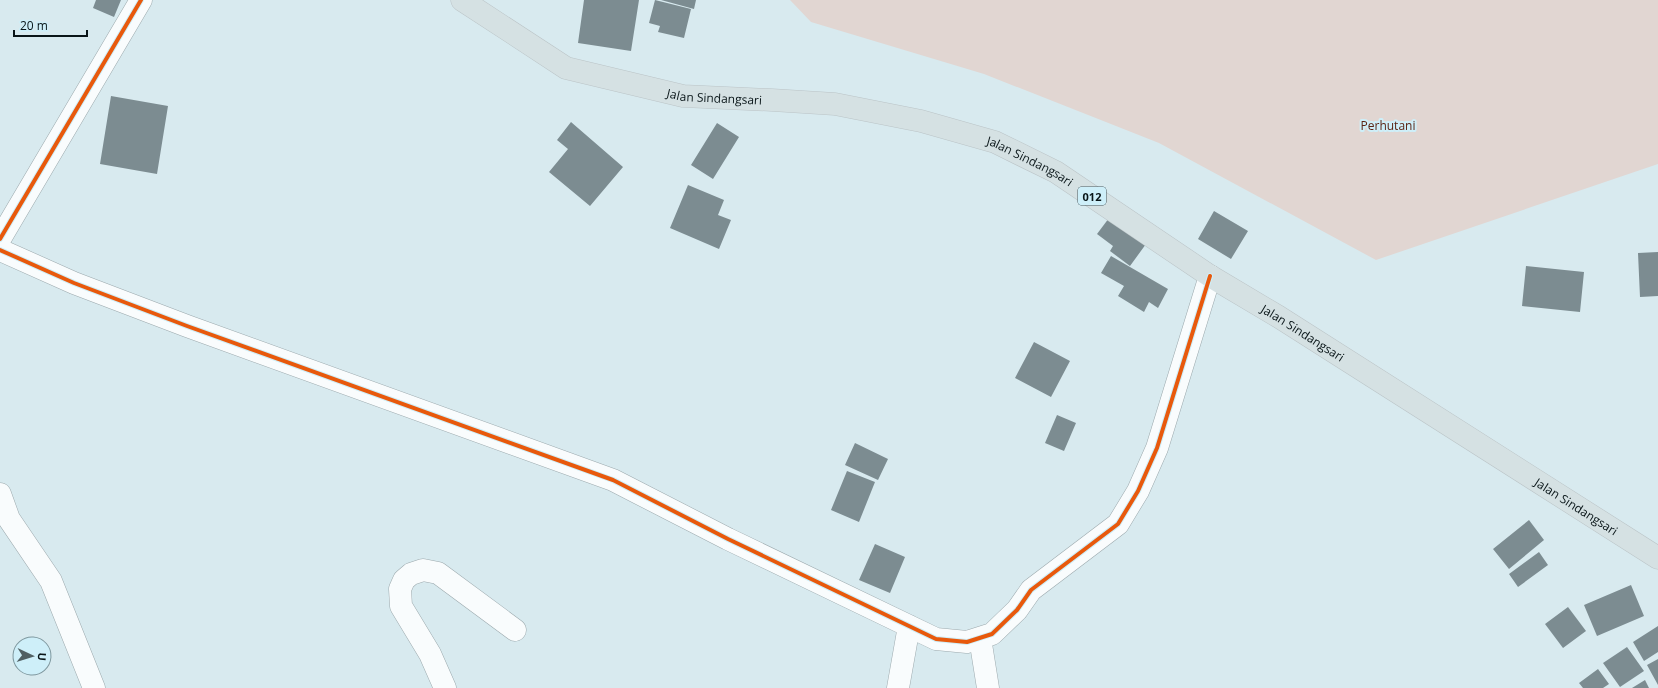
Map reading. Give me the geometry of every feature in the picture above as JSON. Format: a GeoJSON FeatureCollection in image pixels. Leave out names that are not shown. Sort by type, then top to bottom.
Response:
{"type":"FeatureCollection","features":[{"type":"Feature","properties":{"kind":"main road","name":"Jalan Sindangsari"},"geometry":{"type":"LineString","coordinates":[[462,0],[566,68],[683,96],[835,104],[921,121],[995,142],[1056,172],[1210,276],[1279,317],[1658,558]]}},
{"type":"Feature","properties":{"kind":"street"},"geometry":{"type":"LineString","coordinates":[[0,239],[141,0]]}},
{"type":"Feature","properties":{"kind":"street"},"geometry":{"type":"LineString","coordinates":[[0,250],[74,283],[187,326],[613,480],[728,539],[936,639],[968,642],[992,634],[1017,610],[1031,590],[1118,524],[1138,491],[1157,448],[1210,276]]}},
{"type":"Feature","properties":{"kind":"street"},"geometry":{"type":"LineString","coordinates":[[0,494],[9,519],[51,581],[94,688]]}},
{"type":"Feature","properties":{"kind":"street"},"geometry":{"type":"LineString","coordinates":[[446,688],[426,646],[400,606],[400,589],[404,580],[410,574],[423,570],[438,573],[515,630]]}},
{"type":"Feature","properties":{"kind":"street"},"geometry":{"type":"LineString","coordinates":[[898,688],[908,626]]}},
{"type":"Feature","properties":{"kind":"street"},"geometry":{"type":"LineString","coordinates":[[980,638],[988,688]]}},
{"type":"Feature","properties":{"kind":"green space","name":"Perhutani"},"geometry":{"type":"Polygon","coordinates":[[[790,0],[1658,0],[1658,164],[1376,260],[1159,143],[984,74],[811,22],[790,0]]]}},
{"type":"Feature","properties":{"kind":"building"},"geometry":{"type":"Polygon","coordinates":[[[96,0],[121,0],[114,17],[93,8],[96,0]]]}},
{"type":"Feature","properties":{"kind":"building"},"geometry":{"type":"Polygon","coordinates":[[[584,0],[639,0],[631,51],[578,43],[584,0]]]}},
{"type":"Feature","properties":{"kind":"building"},"geometry":{"type":"Polygon","coordinates":[[[655,0],[691,9],[684,38],[658,32],[660,26],[649,23],[655,0]]]}},
{"type":"Feature","properties":{"kind":"building"},"geometry":{"type":"Polygon","coordinates":[[[661,0],[696,0],[694,9],[661,0]]]}},
{"type":"Feature","properties":{"kind":"building"},"geometry":{"type":"Polygon","coordinates":[[[111,96],[168,106],[157,174],[100,164],[111,96]]]}},
{"type":"Feature","properties":{"kind":"building"},"geometry":{"type":"Polygon","coordinates":[[[571,122],[623,167],[590,206],[549,172],[568,149],[557,140],[571,122]]]}},
{"type":"Feature","properties":{"kind":"building"},"geometry":{"type":"Polygon","coordinates":[[[717,123],[739,137],[713,179],[691,165],[717,123]]]}},
{"type":"Feature","properties":{"kind":"building"},"geometry":{"type":"Polygon","coordinates":[[[688,185],[724,200],[718,215],[731,220],[719,249],[670,228],[688,185]]]}},
{"type":"Feature","properties":{"kind":"building"},"geometry":{"type":"Polygon","coordinates":[[[1214,211],[1248,231],[1231,259],[1198,239],[1214,211]]]}},
{"type":"Feature","properties":{"kind":"building"},"geometry":{"type":"Polygon","coordinates":[[[1109,218],[1146,244],[1130,266],[1110,251],[1113,246],[1097,234],[1109,218]]]}},
{"type":"Feature","properties":{"kind":"building"},"geometry":{"type":"Polygon","coordinates":[[[1658,252],[1658,296],[1640,297],[1638,253],[1658,252]]]}},
{"type":"Feature","properties":{"kind":"building"},"geometry":{"type":"Polygon","coordinates":[[[1111,256],[1168,289],[1158,308],[1149,302],[1144,312],[1118,296],[1124,286],[1101,273],[1111,256]]]}},
{"type":"Feature","properties":{"kind":"building"},"geometry":{"type":"Polygon","coordinates":[[[1526,266],[1584,272],[1580,312],[1522,306],[1526,266]]]}},
{"type":"Feature","properties":{"kind":"building"},"geometry":{"type":"Polygon","coordinates":[[[1034,342],[1070,361],[1051,397],[1015,378],[1034,342]]]}},
{"type":"Feature","properties":{"kind":"building"},"geometry":{"type":"Polygon","coordinates":[[[1057,415],[1076,423],[1064,451],[1045,443],[1057,415]]]}},
{"type":"Feature","properties":{"kind":"building"},"geometry":{"type":"Polygon","coordinates":[[[855,443],[888,459],[878,480],[845,465],[855,443]]]}},
{"type":"Feature","properties":{"kind":"building"},"geometry":{"type":"Polygon","coordinates":[[[847,471],[875,482],[859,522],[831,510],[847,471]]]}},
{"type":"Feature","properties":{"kind":"building"},"geometry":{"type":"Polygon","coordinates":[[[1529,520],[1544,540],[1509,569],[1493,549],[1529,520]]]}},
{"type":"Feature","properties":{"kind":"building"},"geometry":{"type":"Polygon","coordinates":[[[875,544],[905,557],[890,593],[859,580],[875,544]]]}},
{"type":"Feature","properties":{"kind":"building"},"geometry":{"type":"Polygon","coordinates":[[[1539,552],[1548,565],[1518,587],[1509,574],[1539,552]]]}},
{"type":"Feature","properties":{"kind":"building"},"geometry":{"type":"Polygon","coordinates":[[[1631,585],[1644,616],[1597,636],[1584,605],[1631,585]]]}},
{"type":"Feature","properties":{"kind":"building"},"geometry":{"type":"Polygon","coordinates":[[[1568,607],[1586,631],[1563,648],[1545,624],[1568,607]]]}},
{"type":"Feature","properties":{"kind":"building"},"geometry":{"type":"Polygon","coordinates":[[[1658,626],[1658,652],[1644,661],[1633,642],[1658,626]]]}},
{"type":"Feature","properties":{"kind":"building"},"geometry":{"type":"Polygon","coordinates":[[[1627,647],[1644,671],[1620,687],[1603,663],[1627,647]]]}},
{"type":"Feature","properties":{"kind":"building"},"geometry":{"type":"Polygon","coordinates":[[[1658,659],[1658,685],[1647,665],[1658,659]]]}},
{"type":"Feature","properties":{"kind":"building"},"geometry":{"type":"Polygon","coordinates":[[[1598,669],[1609,684],[1603,688],[1583,688],[1579,683],[1598,669]]]}},
{"type":"Feature","properties":{"kind":"building"},"geometry":{"type":"Polygon","coordinates":[[[1645,680],[1649,688],[1632,688],[1645,680]]]}},
{"type":"Feature","properties":{"kind":"cycle path"},"geometry":{"type":"LineString","coordinates":[[0,239],[141,0]]}},
{"type":"Feature","properties":{"kind":"cycle path"},"geometry":{"type":"LineString","coordinates":[[0,250],[74,283],[187,326],[613,480],[728,539],[936,639],[967,642],[992,634],[1017,610],[1031,590],[1118,524],[1138,491],[1157,448],[1210,276]]}}]}
